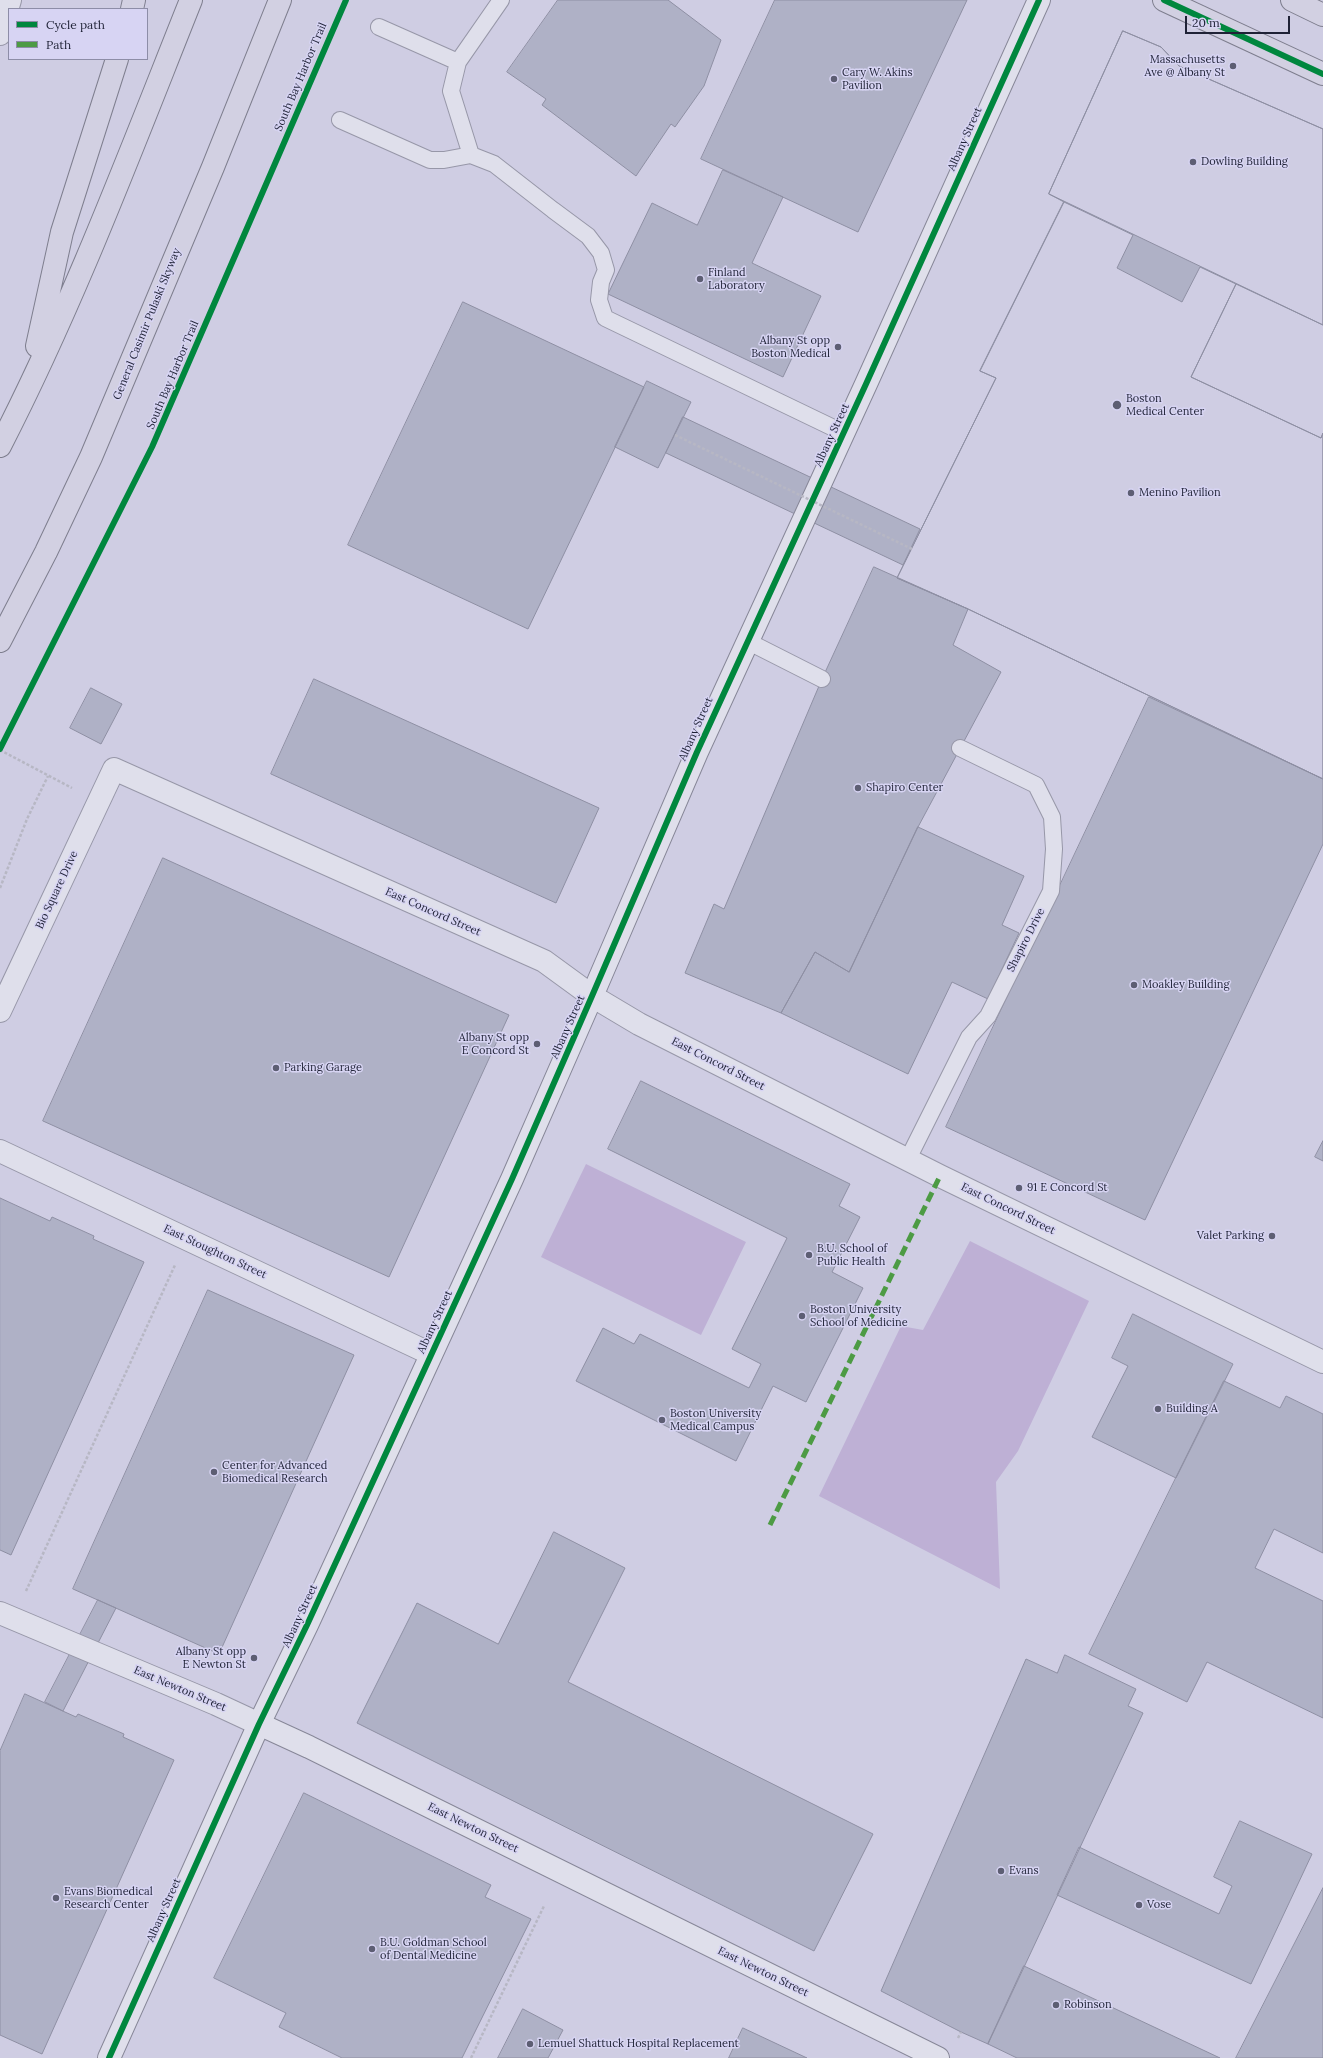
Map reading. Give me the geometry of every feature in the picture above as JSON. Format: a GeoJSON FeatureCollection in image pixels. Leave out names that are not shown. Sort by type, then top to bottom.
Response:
{"type":"FeatureCollection","features":[{"type":"Feature","properties":{"kind":"main road"},"geometry":{"type":"LineString","coordinates":[[0,34],[10,0]]}},
{"type":"Feature","properties":{"kind":"main road"},"geometry":{"type":"LineString","coordinates":[[0,446],[27,390],[101,224],[191,0]]}},
{"type":"Feature","properties":{"kind":"main road","name":"General Casimir Pulaski Skyway"},"geometry":{"type":"LineString","coordinates":[[0,641],[46,552],[91,457],[216,159],[280,0]]}},
{"type":"Feature","properties":{"kind":"main road","name":"Albany Street"},"geometry":{"type":"LineString","coordinates":[[109,2058],[259,1724],[308,1625],[512,1179],[697,752],[844,433],[1038,0]]}},
{"type":"Feature","properties":{"kind":"main road"},"geometry":{"type":"LineString","coordinates":[[1164,0],[1323,74]]}},
{"type":"Feature","properties":{"kind":"main road"},"geometry":{"type":"LineString","coordinates":[[1292,0],[1323,15]]}},
{"type":"Feature","properties":{"kind":"main road"},"geometry":{"type":"LineString","coordinates":[[27,390],[62,232],[117,60]]}},
{"type":"Feature","properties":{"kind":"main road","name":"East Concord Street"},"geometry":{"type":"LineString","coordinates":[[114,769],[544,961],[592,996],[638,1024],[940,1176],[1323,1362]]}},
{"type":"Feature","properties":{"kind":"main road","name":"Bio Square Drive"},"geometry":{"type":"LineString","coordinates":[[0,1011],[114,769]]}},
{"type":"Feature","properties":{"kind":"main road","name":"East Stoughton Street"},"geometry":{"type":"LineString","coordinates":[[0,1151],[431,1354]]}},
{"type":"Feature","properties":{"kind":"main road","name":"East Newton Street"},"geometry":{"type":"LineString","coordinates":[[0,1613],[216,1704],[309,1747],[938,2058]]}},
{"type":"Feature","properties":{"kind":"lane"},"geometry":{"type":"LineString","coordinates":[[471,155],[451,91],[458,62],[501,0]]}},
{"type":"Feature","properties":{"kind":"lane"},"geometry":{"type":"LineString","coordinates":[[378,26],[458,62]]}},
{"type":"Feature","properties":{"kind":"lane"},"geometry":{"type":"LineString","coordinates":[[340,120],[430,160],[444,160],[471,155],[494,164],[588,236],[601,253],[606,270],[601,282],[599,300],[605,318],[844,433]]}},
{"type":"Feature","properties":{"kind":"lane"},"geometry":{"type":"LineString","coordinates":[[747,642],[822,679]]}},
{"type":"Feature","properties":{"kind":"lane","name":"Shapiro Drive"},"geometry":{"type":"LineString","coordinates":[[908,1159],[969,1037],[988,1016],[1051,891],[1054,849],[1052,817],[1036,785],[960,748]]}},
{"type":"Feature","properties":{"kind":"path"},"geometry":{"type":"LineString","coordinates":[[675,435],[912,549]]}},
{"type":"Feature","properties":{"kind":"path"},"geometry":{"type":"LineString","coordinates":[[4,742],[0,749],[48,776],[75,789]]}},
{"type":"Feature","properties":{"kind":"path"},"geometry":{"type":"LineString","coordinates":[[0,888],[27,819],[48,776]]}},
{"type":"Feature","properties":{"kind":"path"},"geometry":{"type":"LineString","coordinates":[[26,1591],[176,1263]]}},
{"type":"Feature","properties":{"kind":"path"},"geometry":{"type":"LineString","coordinates":[[472,2058],[544,1906]]}},
{"type":"Feature","properties":{"kind":"shaded area"},"geometry":{"type":"Polygon","coordinates":[[[586,1164],[746,1242],[701,1335],[541,1257],[586,1164]]]}},
{"type":"Feature","properties":{"kind":"shaded area"},"geometry":{"type":"Polygon","coordinates":[[[970,1241],[1089,1301],[1018,1451],[996,1482],[1000,1589],[819,1496],[901,1326],[923,1330],[970,1241]]]}},
{"type":"Feature","properties":{"kind":"building"},"geometry":{"type":"Polygon","coordinates":[[[558,0],[668,0],[721,40],[704,86],[675,127],[671,124],[636,176],[542,105],[546,99],[507,72],[558,0]]]}},
{"type":"Feature","properties":{"kind":"building","name":"Cary W. Akins Pavilion"},"geometry":{"type":"Polygon","coordinates":[[[775,0],[967,0],[858,232],[701,159],[775,0]]]}},
{"type":"Feature","properties":{"kind":"building","name":"Boston Medical Center"},"geometry":{"type":"Polygon","coordinates":[[[1123,31],[1161,47],[1179,66],[1323,129],[1323,325],[1236,284],[1191,377],[1321,438],[1323,433],[1323,779],[968,609],[897,578],[996,378],[980,371],[1064,202],[1049,194],[1123,31]]]}},
{"type":"Feature","properties":{"kind":"building","name":"Dowling Building"},"geometry":{"type":"Polygon","coordinates":[[[1123,31],[1161,47],[1179,66],[1323,129],[1323,325],[1049,194],[1123,31]]]}},
{"type":"Feature","properties":{"kind":"building","name":"Finland Laboratory"},"geometry":{"type":"Polygon","coordinates":[[[723,170],[783,197],[752,263],[821,296],[783,377],[608,294],[652,203],[697,225],[723,170]]]}},
{"type":"Feature","properties":{"kind":"building","name":"Boston Medical Center"},"geometry":{"type":"Polygon","coordinates":[[[1064,202],[1133,235],[1117,268],[1182,302],[1200,267],[1236,284],[1191,377],[1321,438],[1323,433],[1323,779],[968,609],[897,578],[996,378],[980,371],[1064,202]]]}},
{"type":"Feature","properties":{"kind":"building"},"geometry":{"type":"Polygon","coordinates":[[[463,302],[644,387],[528,629],[348,545],[463,302]]]}},
{"type":"Feature","properties":{"kind":"building"},"geometry":{"type":"Polygon","coordinates":[[[647,381],[691,402],[658,468],[615,447],[647,381]]]}},
{"type":"Feature","properties":{"kind":"building"},"geometry":{"type":"Polygon","coordinates":[[[683,417],[920,529],[903,565],[666,453],[683,417]]]}},
{"type":"Feature","properties":{"kind":"building","name":"Shapiro Center"},"geometry":{"type":"Polygon","coordinates":[[[874,567],[968,609],[953,645],[1001,672],[918,827],[849,972],[815,952],[781,1013],[685,973],[714,904],[724,909],[822,679],[874,567]]]}},
{"type":"Feature","properties":{"kind":"building"},"geometry":{"type":"Polygon","coordinates":[[[314,679],[599,808],[556,903],[271,774],[314,679]]]}},
{"type":"Feature","properties":{"kind":"building"},"geometry":{"type":"Polygon","coordinates":[[[91,688],[122,704],[101,744],[70,728],[91,688]]]}},
{"type":"Feature","properties":{"kind":"building","name":"Moakley Building"},"geometry":{"type":"Polygon","coordinates":[[[1149,697],[1323,779],[1323,844],[1145,1220],[946,1127],[1149,697]]]}},
{"type":"Feature","properties":{"kind":"building"},"geometry":{"type":"Polygon","coordinates":[[[918,827],[1024,876],[1002,925],[1019,933],[988,999],[952,982],[908,1074],[781,1013],[815,952],[849,972],[918,827]]]}},
{"type":"Feature","properties":{"kind":"building","name":"Parking Garage"},"geometry":{"type":"Polygon","coordinates":[[[163,858],[509,1015],[389,1277],[43,1121],[163,858]]]}},
{"type":"Feature","properties":{"kind":"building","name":"B.U. School of Public Health"},"geometry":{"type":"Polygon","coordinates":[[[641,1081],[850,1184],[839,1206],[860,1217],[832,1272],[863,1288],[806,1402],[773,1386],[736,1461],[576,1381],[603,1328],[634,1344],[640,1334],[749,1388],[761,1364],[732,1349],[787,1238],[608,1149],[641,1081]]]}},
{"type":"Feature","properties":{"kind":"building"},"geometry":{"type":"Polygon","coordinates":[[[1323,1141],[1323,1161],[1315,1157],[1323,1141]]]}},
{"type":"Feature","properties":{"kind":"building"},"geometry":{"type":"Polygon","coordinates":[[[0,1198],[50,1221],[52,1217],[94,1236],[93,1239],[144,1262],[11,1555],[0,1550],[0,1198]]]}},
{"type":"Feature","properties":{"kind":"building","name":"Center for Advanced Biomedical Research"},"geometry":{"type":"Polygon","coordinates":[[[208,1290],[354,1355],[219,1654],[73,1589],[208,1290]]]}},
{"type":"Feature","properties":{"kind":"building","name":"Building A"},"geometry":{"type":"Polygon","coordinates":[[[1133,1314],[1233,1364],[1176,1478],[1092,1437],[1128,1366],[1112,1358],[1133,1314]]]}},
{"type":"Feature","properties":{"kind":"building"},"geometry":{"type":"Polygon","coordinates":[[[1224,1381],[1280,1408],[1286,1396],[1323,1414],[1323,1553],[1274,1529],[1255,1568],[1323,1601],[1323,1718],[1207,1662],[1187,1702],[1089,1654],[1224,1381]]]}},
{"type":"Feature","properties":{"kind":"building"},"geometry":{"type":"Polygon","coordinates":[[[554,1532],[625,1568],[568,1682],[873,1834],[814,1951],[357,1723],[417,1603],[498,1644],[554,1532]]]}},
{"type":"Feature","properties":{"kind":"building"},"geometry":{"type":"Polygon","coordinates":[[[98,1600],[116,1608],[63,1711],[45,1702],[98,1600]]]}},
{"type":"Feature","properties":{"kind":"building","name":"Evans"},"geometry":{"type":"Polygon","coordinates":[[[1065,1655],[1136,1689],[1128,1706],[1143,1713],[988,2044],[961,2032],[881,1991],[1026,1659],[1057,1673],[1065,1655]]]}},
{"type":"Feature","properties":{"kind":"building","name":"Evans Biomedical Research Center"},"geometry":{"type":"Polygon","coordinates":[[[25,1694],[76,1717],[78,1714],[124,1734],[123,1737],[174,1760],[42,2054],[0,2035],[0,1751],[25,1694]]]}},
{"type":"Feature","properties":{"kind":"building","name":"B.U. Goldman School of Dental Medicine"},"geometry":{"type":"Polygon","coordinates":[[[304,1793],[491,1885],[485,1897],[531,1919],[462,2058],[342,2058],[279,2027],[286,2013],[214,1978],[304,1793]]]}},
{"type":"Feature","properties":{"kind":"building","name":"Vose"},"geometry":{"type":"Polygon","coordinates":[[[1240,1821],[1312,1854],[1251,1984],[1057,1895],[1079,1847],[1219,1914],[1232,1886],[1214,1877],[1240,1821]]]}},
{"type":"Feature","properties":{"kind":"building"},"geometry":{"type":"Polygon","coordinates":[[[1323,1888],[1323,2058],[1236,2058],[1323,1888]]]}},
{"type":"Feature","properties":{"kind":"building","name":"Robinson"},"geometry":{"type":"Polygon","coordinates":[[[1024,1966],[1220,2058],[1017,2058],[988,2044],[1024,1966]]]}},
{"type":"Feature","properties":{"kind":"building","name":"Lemuel Shattuck Hospital Replacement"},"geometry":{"type":"Polygon","coordinates":[[[523,2009],[563,2030],[548,2058],[498,2058],[523,2009]]]}},
{"type":"Feature","properties":{"kind":"building","name":"Lemuel Shattuck Hospital Replacement"},"geometry":{"type":"Polygon","coordinates":[[[743,2028],[807,2058],[729,2058],[743,2028]]]}},
{"type":"Feature","properties":{"kind":"marked path"},"geometry":{"type":"LineString","coordinates":[[770,1525],[940,1176]]}},
{"type":"Feature","properties":{"kind":"cycle path","name":"South Bay Harbor Trail"},"geometry":{"type":"LineString","coordinates":[[0,749],[152,447],[346,0]]}},
{"type":"Feature","properties":{"kind":"cycle path"},"geometry":{"type":"LineString","coordinates":[[109,2058],[259,1724],[307,1625],[512,1179],[697,752],[866,384],[1039,0]]}},
{"type":"Feature","properties":{"kind":"cycle path"},"geometry":{"type":"LineString","coordinates":[[1164,0],[1323,74]]}},
{"type":"Feature","properties":{"kind":"place","name":"Massachusetts Ave @ Albany St"},"geometry":{"type":"Point","coordinates":[1233,66]}},
{"type":"Feature","properties":{"kind":"place","name":"Cary W. Akins Pavilion"},"geometry":{"type":"Point","coordinates":[834,79]}},
{"type":"Feature","properties":{"kind":"place","name":"Dowling Building"},"geometry":{"type":"Point","coordinates":[1193,162]}},
{"type":"Feature","properties":{"kind":"place","name":"Finland Laboratory"},"geometry":{"type":"Point","coordinates":[700,279]}},
{"type":"Feature","properties":{"kind":"place","name":"Albany St opp Boston Medical"},"geometry":{"type":"Point","coordinates":[838,347]}},
{"type":"Feature","properties":{"kind":"place","name":"Boston Medical Center"},"geometry":{"type":"Point","coordinates":[1117,405]}},
{"type":"Feature","properties":{"kind":"place","name":"Menino Pavilion"},"geometry":{"type":"Point","coordinates":[1131,493]}},
{"type":"Feature","properties":{"kind":"place","name":"Shapiro Center"},"geometry":{"type":"Point","coordinates":[858,788]}},
{"type":"Feature","properties":{"kind":"place","name":"Moakley Building"},"geometry":{"type":"Point","coordinates":[1134,985]}},
{"type":"Feature","properties":{"kind":"place","name":"Albany St opp E Concord St"},"geometry":{"type":"Point","coordinates":[537,1044]}},
{"type":"Feature","properties":{"kind":"place","name":"Parking Garage"},"geometry":{"type":"Point","coordinates":[276,1068]}},
{"type":"Feature","properties":{"kind":"place","name":"91 E Concord St"},"geometry":{"type":"Point","coordinates":[1019,1188]}},
{"type":"Feature","properties":{"kind":"place","name":"Valet Parking"},"geometry":{"type":"Point","coordinates":[1272,1236]}},
{"type":"Feature","properties":{"kind":"place","name":"B.U. School of Public Health"},"geometry":{"type":"Point","coordinates":[809,1255]}},
{"type":"Feature","properties":{"kind":"place","name":"Boston University School of Medicine"},"geometry":{"type":"Point","coordinates":[802,1316]}},
{"type":"Feature","properties":{"kind":"place","name":"Building A"},"geometry":{"type":"Point","coordinates":[1158,1409]}},
{"type":"Feature","properties":{"kind":"place","name":"Boston University Medical Campus"},"geometry":{"type":"Point","coordinates":[662,1420]}},
{"type":"Feature","properties":{"kind":"place","name":"Center for Advanced Biomedical Research"},"geometry":{"type":"Point","coordinates":[214,1472]}},
{"type":"Feature","properties":{"kind":"place","name":"Albany St opp E Newton St"},"geometry":{"type":"Point","coordinates":[254,1658]}},
{"type":"Feature","properties":{"kind":"place","name":"Evans"},"geometry":{"type":"Point","coordinates":[1001,1871]}},
{"type":"Feature","properties":{"kind":"place","name":"Evans Biomedical Research Center"},"geometry":{"type":"Point","coordinates":[56,1898]}},
{"type":"Feature","properties":{"kind":"place","name":"Vose"},"geometry":{"type":"Point","coordinates":[1139,1905]}},
{"type":"Feature","properties":{"kind":"place","name":"B.U. Goldman School of Dental Medicine"},"geometry":{"type":"Point","coordinates":[372,1949]}},
{"type":"Feature","properties":{"kind":"place","name":"Robinson"},"geometry":{"type":"Point","coordinates":[1056,2005]}},
{"type":"Feature","properties":{"kind":"place","name":"Lemuel Shattuck Hospital Replacement"},"geometry":{"type":"Point","coordinates":[530,2044]}}]}
